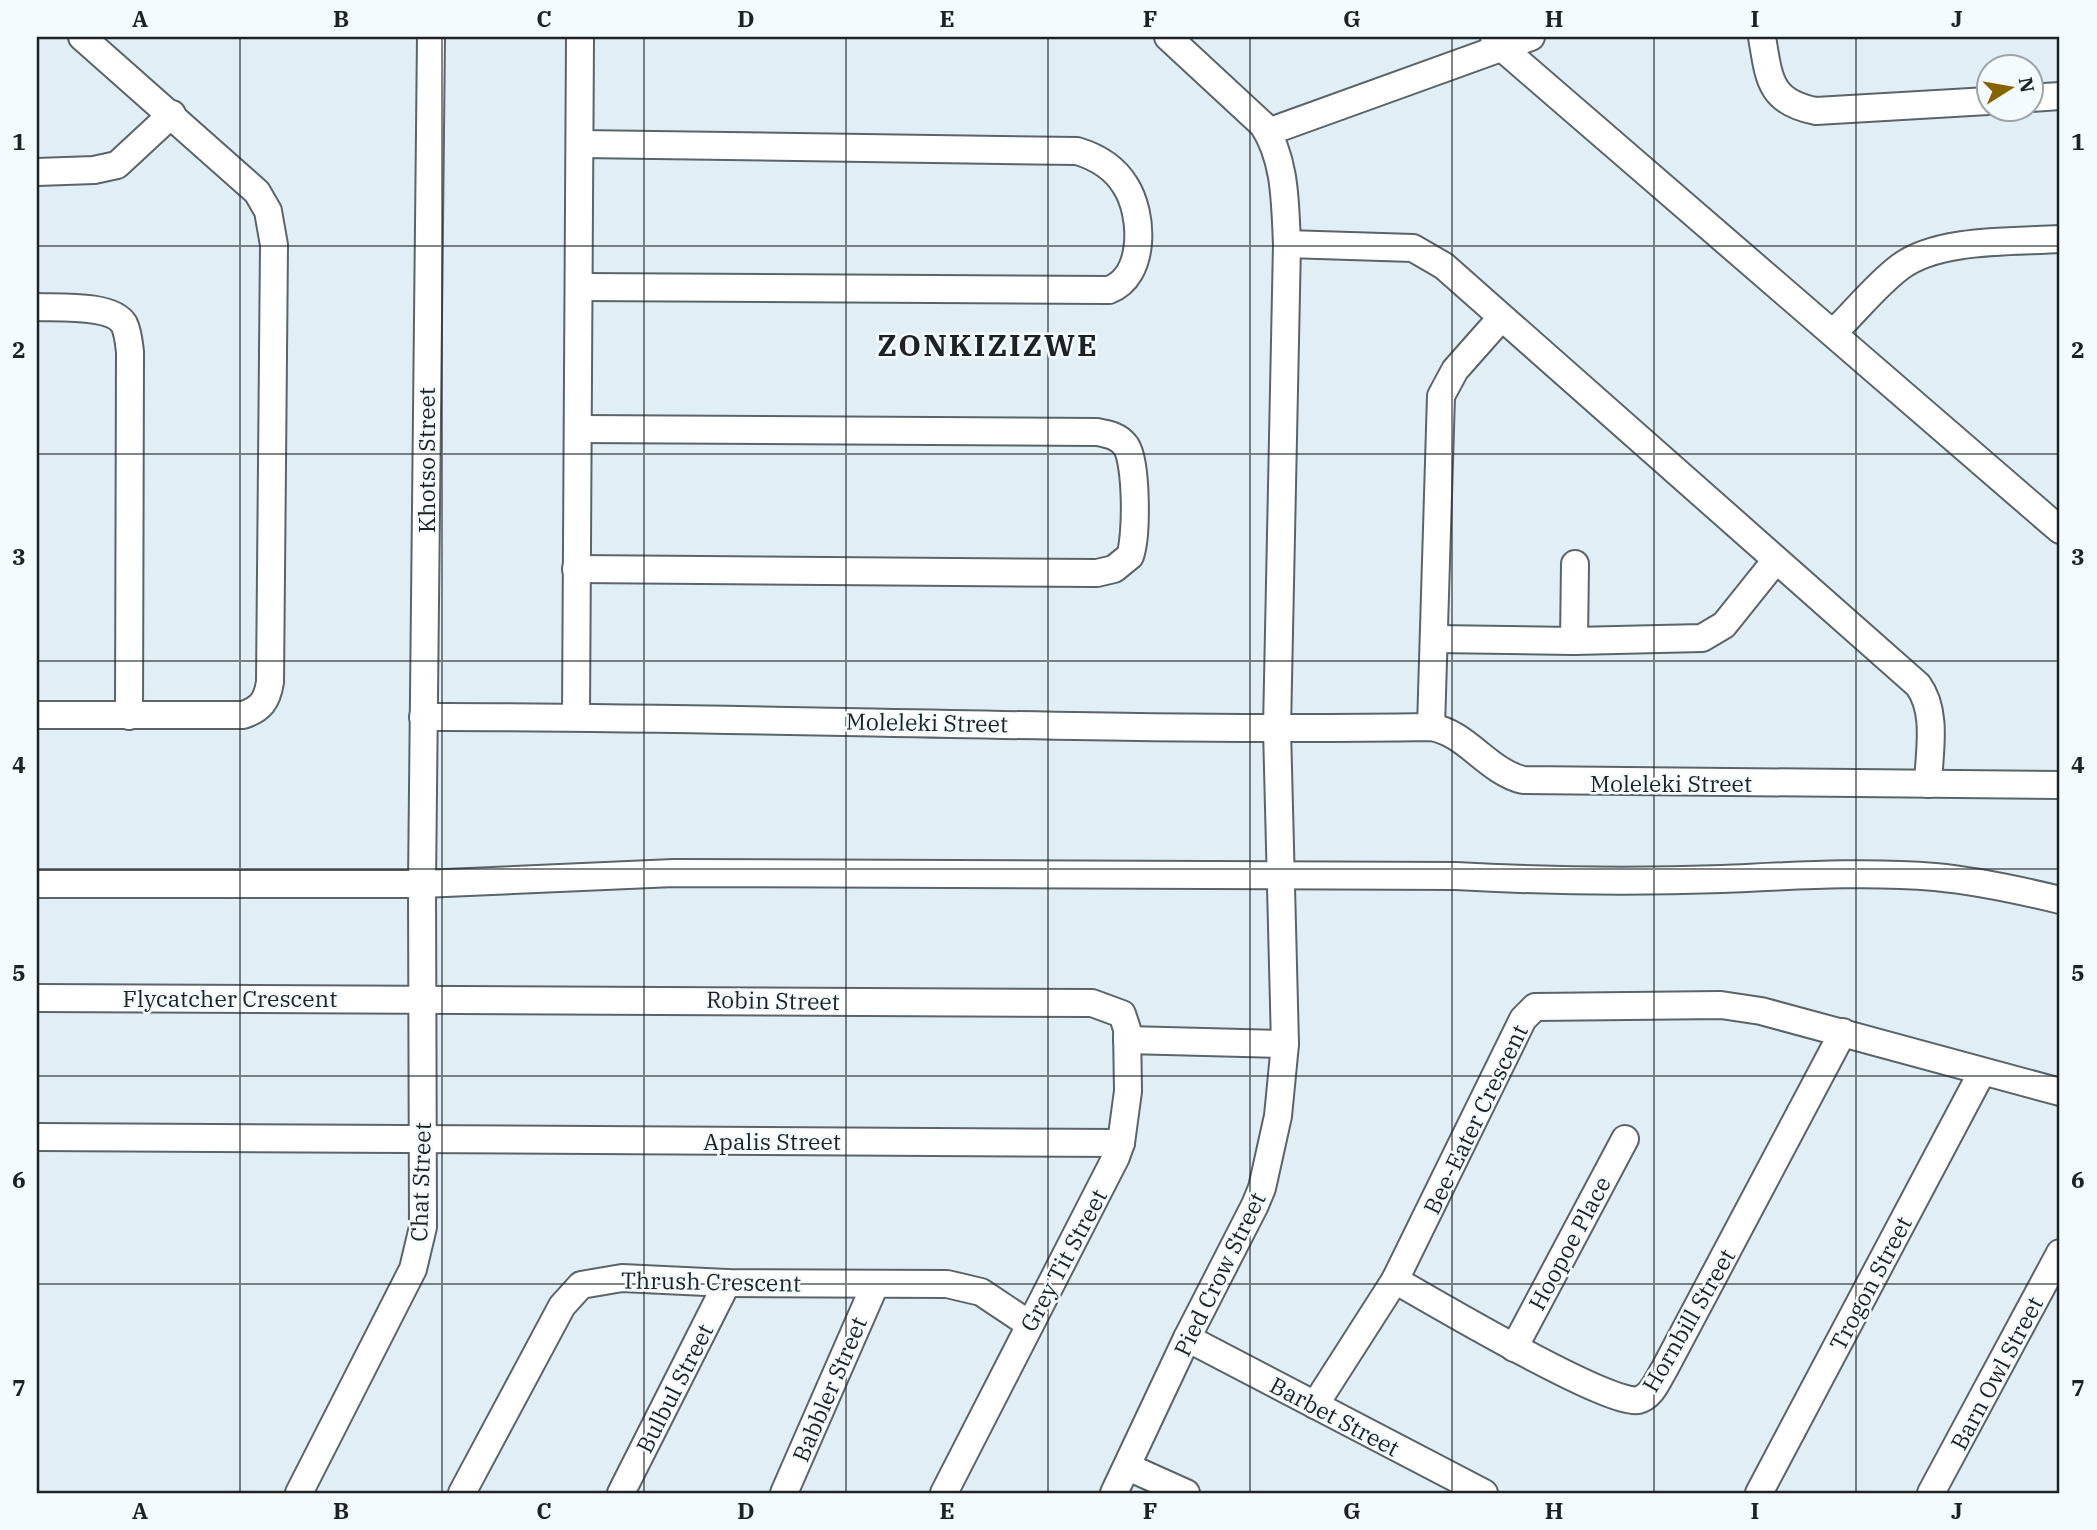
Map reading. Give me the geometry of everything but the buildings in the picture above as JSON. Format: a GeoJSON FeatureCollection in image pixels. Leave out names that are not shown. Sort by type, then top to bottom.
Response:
{"type":"FeatureCollection","features":[{"type":"Feature","properties":{"kind":"street"},"geometry":{"type":"LineString","coordinates":[[37,715],[243,715],[262,705],[268,696],[270,682],[271,229],[268,211],[257,192],[82,37]]}},
{"type":"Feature","properties":{"kind":"street","name":"Khotso Street"},"geometry":{"type":"LineString","coordinates":[[422,884],[431,37]]}},
{"type":"Feature","properties":{"kind":"street"},"geometry":{"type":"LineString","coordinates":[[576,716],[580,37]]}},
{"type":"Feature","properties":{"kind":"street"},"geometry":{"type":"LineString","coordinates":[[1168,37],[1239,100],[1268,132],[1410,83],[1497,41],[1531,37]]}},
{"type":"Feature","properties":{"kind":"street"},"geometry":{"type":"LineString","coordinates":[[1762,37],[1768,70],[1777,92],[1803,109],[1816,111],[1974,102]]}},
{"type":"Feature","properties":{"kind":"street"},"geometry":{"type":"LineString","coordinates":[[1497,41],[2060,530]]}},
{"type":"Feature","properties":{"kind":"street"},"geometry":{"type":"LineString","coordinates":[[37,172],[94,170],[117,165],[172,114]]}},
{"type":"Feature","properties":{"kind":"street","name":"Pied Crow Street"},"geometry":{"type":"LineString","coordinates":[[1114,1493],[1262,1188],[1278,1116],[1285,1044],[1277,729],[1287,244],[1282,179],[1268,132]]}},
{"type":"Feature","properties":{"kind":"street"},"geometry":{"type":"LineString","coordinates":[[579,287],[1091,292],[1109,290],[1129,278],[1136,262],[1134,208],[1126,185],[1101,161],[1077,151],[581,144]]}},
{"type":"Feature","properties":{"kind":"street"},"geometry":{"type":"LineString","coordinates":[[1834,332],[1900,267],[1914,259],[1951,247],[2060,239]]}},
{"type":"Feature","properties":{"kind":"street"},"geometry":{"type":"LineString","coordinates":[[1287,244],[1413,248],[1433,256],[1923,692],[1929,718],[1928,784]]}},
{"type":"Feature","properties":{"kind":"street"},"geometry":{"type":"LineString","coordinates":[[37,307],[107,312],[123,323],[127,335],[130,352],[129,716]]}},
{"type":"Feature","properties":{"kind":"street"},"geometry":{"type":"LineString","coordinates":[[1431,727],[1441,396],[1455,370],[1501,318]]}},
{"type":"Feature","properties":{"kind":"street"},"geometry":{"type":"LineString","coordinates":[[576,569],[1097,573],[1114,569],[1130,556],[1134,529],[1128,451],[1120,439],[1111,435],[578,429]]}},
{"type":"Feature","properties":{"kind":"street"},"geometry":{"type":"LineString","coordinates":[[1435,639],[1574,641],[1702,638],[1724,625],[1776,559]]}},
{"type":"Feature","properties":{"kind":"street"},"geometry":{"type":"LineString","coordinates":[[1574,641],[1575,564]]}},
{"type":"Feature","properties":{"kind":"street","name":"Moleleki Street"},"geometry":{"type":"LineString","coordinates":[[423,717],[576,716],[1277,729],[1431,727],[1448,729],[1507,775],[1523,780],[2060,785]]}},
{"type":"Feature","properties":{"kind":"street"},"geometry":{"type":"LineString","coordinates":[[37,884],[422,884],[688,873],[1456,876],[1538,881],[1670,880],[1783,875],[1933,877],[1995,885],[2060,900]]}},
{"type":"Feature","properties":{"kind":"street","name":"Chat Street"},"geometry":{"type":"LineString","coordinates":[[299,1493],[413,1269],[423,1227],[422,884]]}},
{"type":"Feature","properties":{"kind":"street","name":"Flycatcher Crescent"},"geometry":{"type":"LineString","coordinates":[[37,998],[423,998]]}},
{"type":"Feature","properties":{"kind":"street","name":"Robin Street"},"geometry":{"type":"LineString","coordinates":[[423,998],[1092,1003],[1122,1014]]}},
{"type":"Feature","properties":{"kind":"street","name":"Bee-Eater Crescent"},"geometry":{"type":"LineString","coordinates":[[1315,1405],[1395,1280],[1523,1019],[1535,1007],[1720,1005],[1799,1019],[2060,1092]]}},
{"type":"Feature","properties":{"kind":"street","name":"Grey Tit Street"},"geometry":{"type":"LineString","coordinates":[[944,1493],[1029,1324],[1059,1272],[1121,1143],[1127,1098],[1127,1040],[1122,1014]]}},
{"type":"Feature","properties":{"kind":"street","name":"Hornbill Street"},"geometry":{"type":"LineString","coordinates":[[1395,1280],[1514,1348],[1620,1399],[1634,1401],[1647,1396],[1672,1356],[1843,1032]]}},
{"type":"Feature","properties":{"kind":"street"},"geometry":{"type":"LineString","coordinates":[[1127,1040],[1285,1044]]}},
{"type":"Feature","properties":{"kind":"street","name":"Trogon Street"},"geometry":{"type":"LineString","coordinates":[[1759,1493],[1982,1072]]}},
{"type":"Feature","properties":{"kind":"street"},"geometry":{"type":"LineString","coordinates":[[37,1137],[422,1139]]}},
{"type":"Feature","properties":{"kind":"street","name":"Apalis Street"},"geometry":{"type":"LineString","coordinates":[[422,1139],[1121,1143]]}},
{"type":"Feature","properties":{"kind":"street","name":"Hoopoe Place"},"geometry":{"type":"LineString","coordinates":[[1514,1348],[1625,1139]]}},
{"type":"Feature","properties":{"kind":"street","name":"Barn Owl Street"},"geometry":{"type":"LineString","coordinates":[[1931,1493],[2060,1252]]}},
{"type":"Feature","properties":{"kind":"street","name":"Thrush Crescent"},"geometry":{"type":"LineString","coordinates":[[462,1493],[562,1306],[581,1286],[622,1278],[727,1283],[931,1283],[970,1289],[992,1299],[1029,1324]]}},
{"type":"Feature","properties":{"kind":"street","name":"Bulbul Street"},"geometry":{"type":"LineString","coordinates":[[621,1493],[727,1283]]}},
{"type":"Feature","properties":{"kind":"street","name":"Babbler Street"},"geometry":{"type":"LineString","coordinates":[[784,1493],[875,1285]]}},
{"type":"Feature","properties":{"kind":"street","name":"Barbet Street"},"geometry":{"type":"LineString","coordinates":[[1187,1338],[1484,1493]]}},
{"type":"Feature","properties":{"kind":"street"},"geometry":{"type":"LineString","coordinates":[[1128,1467],[1186,1493]]}},
{"type":"Feature","properties":{"kind":"district","name":"ZONKIZIZWE"},"geometry":{"type":"Point","coordinates":[988,344]}}]}
